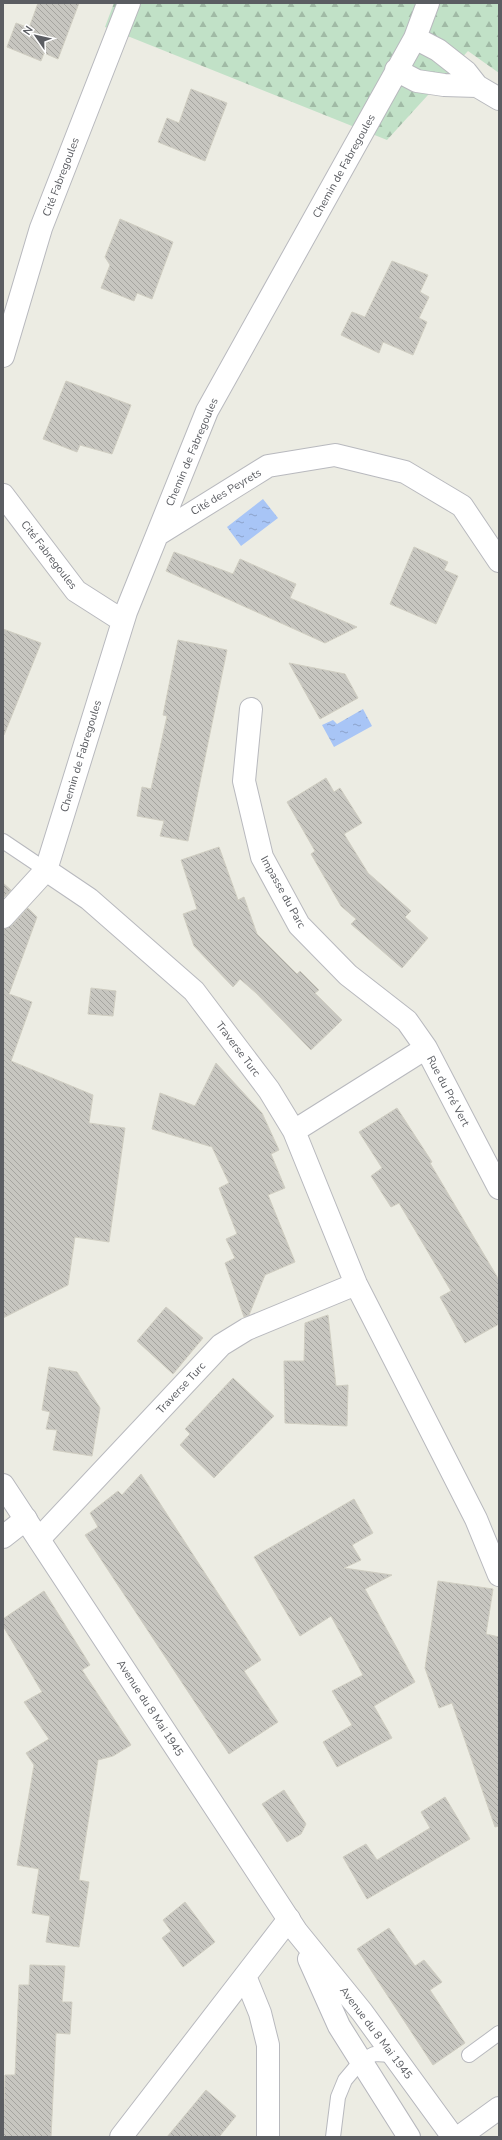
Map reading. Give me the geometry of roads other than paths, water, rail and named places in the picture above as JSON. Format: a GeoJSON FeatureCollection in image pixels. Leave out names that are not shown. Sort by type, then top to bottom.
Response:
{"type":"FeatureCollection","features":[{"type":"Feature","properties":{"kind":"street","name":"Cité Fabregoules"},"geometry":{"type":"LineString","coordinates":[[3,356],[41,228],[129,3]]}},
{"type":"Feature","properties":{"kind":"street","name":"Chemin de Fabregoules"},"geometry":{"type":"LineString","coordinates":[[3,916],[46,870],[123,621],[207,411],[415,38],[428,3]]}},
{"type":"Feature","properties":{"kind":"street"},"geometry":{"type":"LineString","coordinates":[[415,38],[438,50],[466,72],[477,86],[499,99]]}},
{"type":"Feature","properties":{"kind":"street"},"geometry":{"type":"LineString","coordinates":[[396,70],[417,81],[444,85],[477,86]]}},
{"type":"Feature","properties":{"kind":"street","name":"Cité des Peyrets"},"geometry":{"type":"LineString","coordinates":[[157,535],[268,466],[335,455],[406,472],[462,506],[499,561]]}},
{"type":"Feature","properties":{"kind":"street","name":"Cité Fabregoules"},"geometry":{"type":"LineString","coordinates":[[3,495],[76,591],[123,621]]}},
{"type":"Feature","properties":{"kind":"street","name":"Impasse du Parc"},"geometry":{"type":"LineString","coordinates":[[251,709],[244,781],[262,857],[299,925],[348,975],[407,1021],[426,1048]]}},
{"type":"Feature","properties":{"kind":"street","name":"Traverse Turc"},"geometry":{"type":"LineString","coordinates":[[46,870],[89,899],[194,991],[269,1090],[294,1131],[356,1284],[476,1519],[499,1575]]}},
{"type":"Feature","properties":{"kind":"street","name":"Rue du Pré Vert"},"geometry":{"type":"LineString","coordinates":[[294,1131],[426,1048],[499,1188]]}},
{"type":"Feature","properties":{"kind":"street","name":"Traverse Turc"},"geometry":{"type":"LineString","coordinates":[[39,1539],[221,1345],[247,1329],[356,1284]]}},
{"type":"Feature","properties":{"kind":"street","name":"Avenue du 8 Mai 1945"},"geometry":{"type":"LineString","coordinates":[[3,1485],[293,1926],[362,2012],[453,2137]]}},
{"type":"Feature","properties":{"kind":"street"},"geometry":{"type":"LineString","coordinates":[[3,1537],[26,1519]]}},
{"type":"Feature","properties":{"kind":"street"},"geometry":{"type":"LineString","coordinates":[[121,2137],[245,1976],[293,1926]]}},
{"type":"Feature","properties":{"kind":"street","name":"Avenue du 8 Mai 1945"},"geometry":{"type":"LineString","coordinates":[[293,1926],[339,2026],[409,2137]]}},
{"type":"Feature","properties":{"kind":"street"},"geometry":{"type":"LineString","coordinates":[[245,1976],[260,2013],[268,2045],[268,2137]]}},
{"type":"Feature","properties":{"kind":"street"},"geometry":{"type":"LineString","coordinates":[[459,2137],[499,2108]]}},
{"type":"Feature","properties":{"kind":"lane"},"geometry":{"type":"LineString","coordinates":[[3,841],[46,870]]}},
{"type":"Feature","properties":{"kind":"lane"},"geometry":{"type":"LineString","coordinates":[[469,2055],[499,2033]]}},
{"type":"Feature","properties":{"kind":"lane"},"geometry":{"type":"LineString","coordinates":[[334,2137],[338,2097],[345,2080],[361,2061],[374,2054],[393,2055]]}},
{"type":"Feature","properties":{"kind":"water"},"geometry":{"type":"Polygon","coordinates":[[[263,499],[278,518],[241,546],[227,527],[263,499]]]}},
{"type":"Feature","properties":{"kind":"water"},"geometry":{"type":"Polygon","coordinates":[[[363,709],[372,726],[334,747],[322,725],[333,720],[337,724],[363,709]]]}}]}
